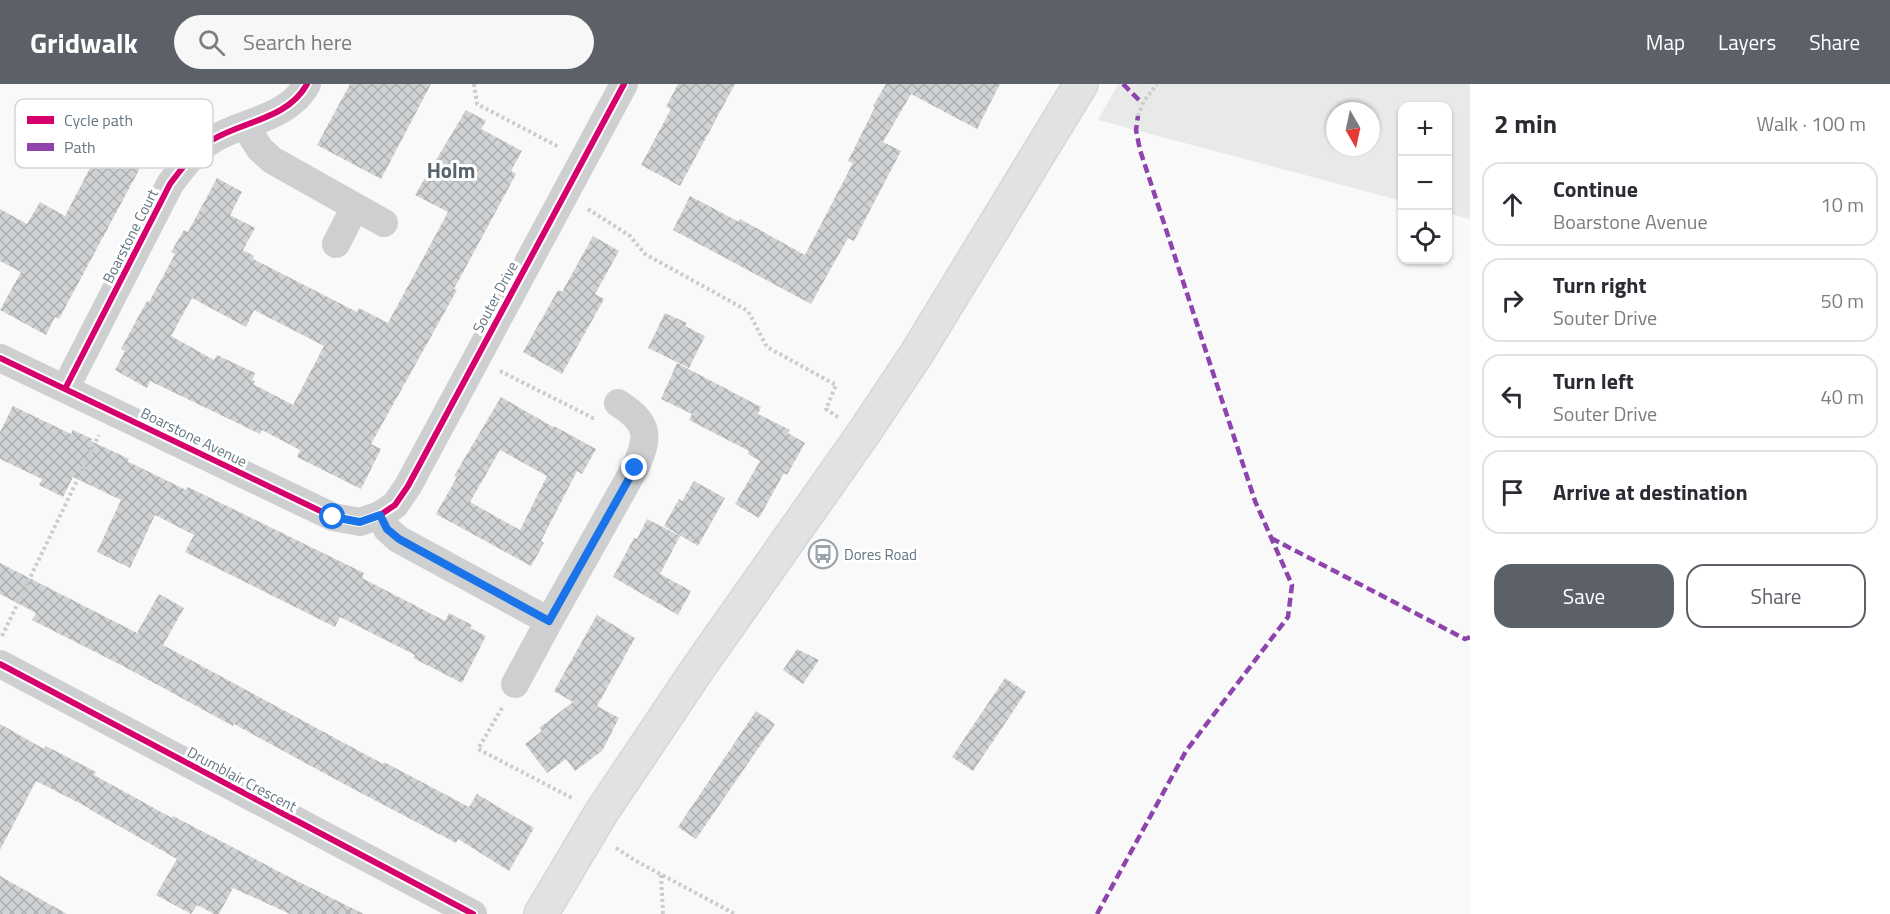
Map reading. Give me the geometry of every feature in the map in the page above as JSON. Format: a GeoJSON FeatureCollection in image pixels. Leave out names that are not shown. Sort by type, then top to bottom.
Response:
{"type":"FeatureCollection","features":[{"type":"Feature","properties":{"kind":"main road"},"geometry":{"type":"LineString","coordinates":[[541,914],[595,823],[699,667],[863,435],[917,353],[1081,84]]}},
{"type":"Feature","properties":{"kind":"street","name":"Boarstone Court"},"geometry":{"type":"LineString","coordinates":[[213,140],[274,114],[292,102],[307,84]]}},
{"type":"Feature","properties":{"kind":"street","name":"Souter Drive"},"geometry":{"type":"LineString","coordinates":[[380,515],[395,505],[408,486],[624,84]]}},
{"type":"Feature","properties":{"kind":"street"},"geometry":{"type":"LineString","coordinates":[[244,126],[260,149],[272,160],[384,223]]}},
{"type":"Feature","properties":{"kind":"street","name":"Boarstone Court"},"geometry":{"type":"LineString","coordinates":[[65,389],[170,184],[182,168]]}},
{"type":"Feature","properties":{"kind":"street"},"geometry":{"type":"LineString","coordinates":[[336,244],[355,207]]}},
{"type":"Feature","properties":{"kind":"street","name":"Boarstone Avenue"},"geometry":{"type":"LineString","coordinates":[[0,358],[333,517],[360,522],[380,515]]}},
{"type":"Feature","properties":{"kind":"street"},"geometry":{"type":"LineString","coordinates":[[515,684],[645,447],[644,428],[633,413],[618,403]]}},
{"type":"Feature","properties":{"kind":"street"},"geometry":{"type":"LineString","coordinates":[[380,515],[387,529],[399,539],[549,621]]}},
{"type":"Feature","properties":{"kind":"street","name":"Drumblair Crescent"},"geometry":{"type":"LineString","coordinates":[[0,664],[473,914]]}},
{"type":"Feature","properties":{"kind":"path"},"geometry":{"type":"LineString","coordinates":[[474,84],[477,104],[583,160]]}},
{"type":"Feature","properties":{"kind":"path"},"geometry":{"type":"LineString","coordinates":[[1138,116],[1144,101],[1156,84]]}},
{"type":"Feature","properties":{"kind":"path"},"geometry":{"type":"LineString","coordinates":[[564,194],[630,236],[645,254],[748,310],[767,347],[836,385],[826,409],[863,435]]}},
{"type":"Feature","properties":{"kind":"path"},"geometry":{"type":"LineString","coordinates":[[476,358],[593,418],[618,403]]}},
{"type":"Feature","properties":{"kind":"path"},"geometry":{"type":"LineString","coordinates":[[0,640],[110,411]]}},
{"type":"Feature","properties":{"kind":"path"},"geometry":{"type":"LineString","coordinates":[[515,684],[478,749],[595,823],[636,861],[735,914]]}},
{"type":"Feature","properties":{"kind":"path"},"geometry":{"type":"LineString","coordinates":[[661,875],[663,914]]}},
{"type":"Feature","properties":{"kind":"shaded area"},"geometry":{"type":"Polygon","coordinates":[[[1118,84],[1470,84],[1470,219],[1452,214],[1452,102],[1398,102],[1398,200],[1098,120],[1118,84]]]}},
{"type":"Feature","properties":{"kind":"building"},"geometry":{"type":"Polygon","coordinates":[[[350,84],[431,84],[381,179],[317,145],[350,84]]]}},
{"type":"Feature","properties":{"kind":"building"},"geometry":{"type":"Polygon","coordinates":[[[678,84],[735,84],[680,186],[641,165],[671,109],[666,107],[678,84]]]}},
{"type":"Feature","properties":{"kind":"building"},"geometry":{"type":"Polygon","coordinates":[[[886,84],[1000,84],[977,129],[911,94],[883,142],[901,151],[854,241],[848,238],[811,304],[673,230],[690,196],[739,222],[740,219],[805,255],[853,163],[848,161],[875,107],[873,106],[886,84]]]}},
{"type":"Feature","properties":{"kind":"building"},"geometry":{"type":"Polygon","coordinates":[[[466,110],[486,121],[481,129],[522,151],[511,171],[516,174],[454,289],[457,290],[371,444],[381,449],[361,489],[297,457],[300,450],[262,430],[260,434],[150,381],[147,388],[115,370],[125,351],[121,349],[175,254],[171,252],[184,230],[188,232],[217,178],[242,192],[230,215],[255,228],[243,250],[254,256],[253,259],[357,312],[359,308],[388,323],[448,212],[415,195],[466,110]],[[192,298],[171,336],[214,360],[217,355],[255,373],[253,384],[293,405],[324,346],[254,310],[246,327],[192,298]]]}},
{"type":"Feature","properties":{"kind":"building"},"geometry":{"type":"Polygon","coordinates":[[[90,168],[140,168],[59,319],[55,317],[46,335],[0,310],[21,272],[0,261],[0,209],[27,224],[40,202],[65,216],[90,168]]]}},
{"type":"Feature","properties":{"kind":"building"},"geometry":{"type":"Polygon","coordinates":[[[593,236],[619,251],[595,294],[604,299],[562,374],[523,352],[558,290],[562,292],[593,236]]]}},
{"type":"Feature","properties":{"kind":"building"},"geometry":{"type":"Polygon","coordinates":[[[665,313],[687,323],[685,326],[705,336],[689,368],[648,348],[665,313]]]}},
{"type":"Feature","properties":{"kind":"building"},"geometry":{"type":"Polygon","coordinates":[[[677,363],[761,407],[758,414],[790,430],[788,433],[805,443],[787,475],[784,473],[759,518],[735,504],[760,461],[748,454],[749,451],[689,420],[692,414],[661,399],[677,363]]]}},
{"type":"Feature","properties":{"kind":"building"},"geometry":{"type":"Polygon","coordinates":[[[501,397],[596,449],[582,474],[577,471],[541,541],[544,543],[531,566],[436,514],[457,477],[454,476],[501,397]],[[500,450],[470,502],[520,530],[547,476],[500,450]]]}},
{"type":"Feature","properties":{"kind":"building"},"geometry":{"type":"Polygon","coordinates":[[[13,406],[71,434],[73,430],[92,439],[91,441],[129,459],[127,461],[186,490],[188,487],[364,573],[362,578],[445,621],[449,613],[472,625],[470,628],[486,636],[462,683],[413,658],[415,655],[340,617],[335,627],[185,552],[194,535],[155,515],[130,568],[97,552],[121,500],[73,477],[63,497],[39,485],[42,479],[0,459],[0,432],[13,406]]]}},
{"type":"Feature","properties":{"kind":"building"},"geometry":{"type":"Polygon","coordinates":[[[694,481],[725,498],[698,546],[664,526],[679,499],[682,501],[694,481]]]}},
{"type":"Feature","properties":{"kind":"building"},"geometry":{"type":"Polygon","coordinates":[[[647,519],[680,536],[660,574],[691,591],[678,615],[613,577],[647,519]]]}},
{"type":"Feature","properties":{"kind":"building"},"geometry":{"type":"Polygon","coordinates":[[[0,563],[137,633],[159,594],[184,608],[163,645],[383,764],[384,762],[469,807],[477,794],[534,828],[509,871],[458,839],[456,843],[234,724],[233,726],[32,620],[36,613],[0,594],[0,563]]]}},
{"type":"Feature","properties":{"kind":"building"},"geometry":{"type":"Polygon","coordinates":[[[597,615],[635,638],[597,706],[619,718],[602,751],[575,771],[566,759],[547,773],[525,744],[542,731],[539,728],[573,702],[554,691],[597,615]]]}},
{"type":"Feature","properties":{"kind":"building"},"geometry":{"type":"Polygon","coordinates":[[[797,649],[819,660],[803,684],[783,670],[797,649]]]}},
{"type":"Feature","properties":{"kind":"building"},"geometry":{"type":"Polygon","coordinates":[[[1005,678],[1026,692],[973,771],[952,757],[1005,678]]]}},
{"type":"Feature","properties":{"kind":"building"},"geometry":{"type":"Polygon","coordinates":[[[756,711],[775,724],[696,839],[678,827],[756,711]]]}},
{"type":"Feature","properties":{"kind":"building"},"geometry":{"type":"Polygon","coordinates":[[[0,724],[44,749],[46,746],[96,772],[94,775],[172,818],[173,816],[364,914],[290,914],[233,888],[219,914],[214,914],[197,905],[191,914],[156,895],[177,859],[89,808],[36,781],[0,850],[0,724]]]}},
{"type":"Feature","properties":{"kind":"building"},"geometry":{"type":"Polygon","coordinates":[[[0,876],[67,914],[0,914],[0,876]]]}},
{"type":"Feature","properties":{"kind":"marked path"},"geometry":{"type":"LineString","coordinates":[[1123,84],[1142,103]]}},
{"type":"Feature","properties":{"kind":"marked path"},"geometry":{"type":"LineString","coordinates":[[1097,914],[1186,751],[1288,617],[1292,585],[1255,501],[1140,150],[1136,130],[1138,116]]}},
{"type":"Feature","properties":{"kind":"marked path"},"geometry":{"type":"LineString","coordinates":[[1271,538],[1465,639],[1470,637]]}},
{"type":"Feature","properties":{"kind":"cycle path"},"geometry":{"type":"LineString","coordinates":[[213,140],[277,112],[299,96],[307,84]]}},
{"type":"Feature","properties":{"kind":"cycle path"},"geometry":{"type":"LineString","coordinates":[[0,358],[333,517],[360,522],[380,515],[395,505],[408,486],[624,84]]}},
{"type":"Feature","properties":{"kind":"cycle path"},"geometry":{"type":"LineString","coordinates":[[65,389],[170,184],[182,168]]}},
{"type":"Feature","properties":{"kind":"cycle path"},"geometry":{"type":"LineString","coordinates":[[0,664],[473,914]]}},
{"type":"Feature","properties":{"kind":"place","name":"Dores Road"},"geometry":{"type":"Point","coordinates":[823,554]}},
{"type":"Feature","properties":{"kind":"district","name":"Holm"},"geometry":{"type":"Point","coordinates":[451,170]}},
{"type":"Feature","properties":{"kind":"route"},"geometry":{"type":"LineString","coordinates":[[333,517],[360,522],[380,515],[387,529],[399,539],[549,621],[635,468]]}}]}
